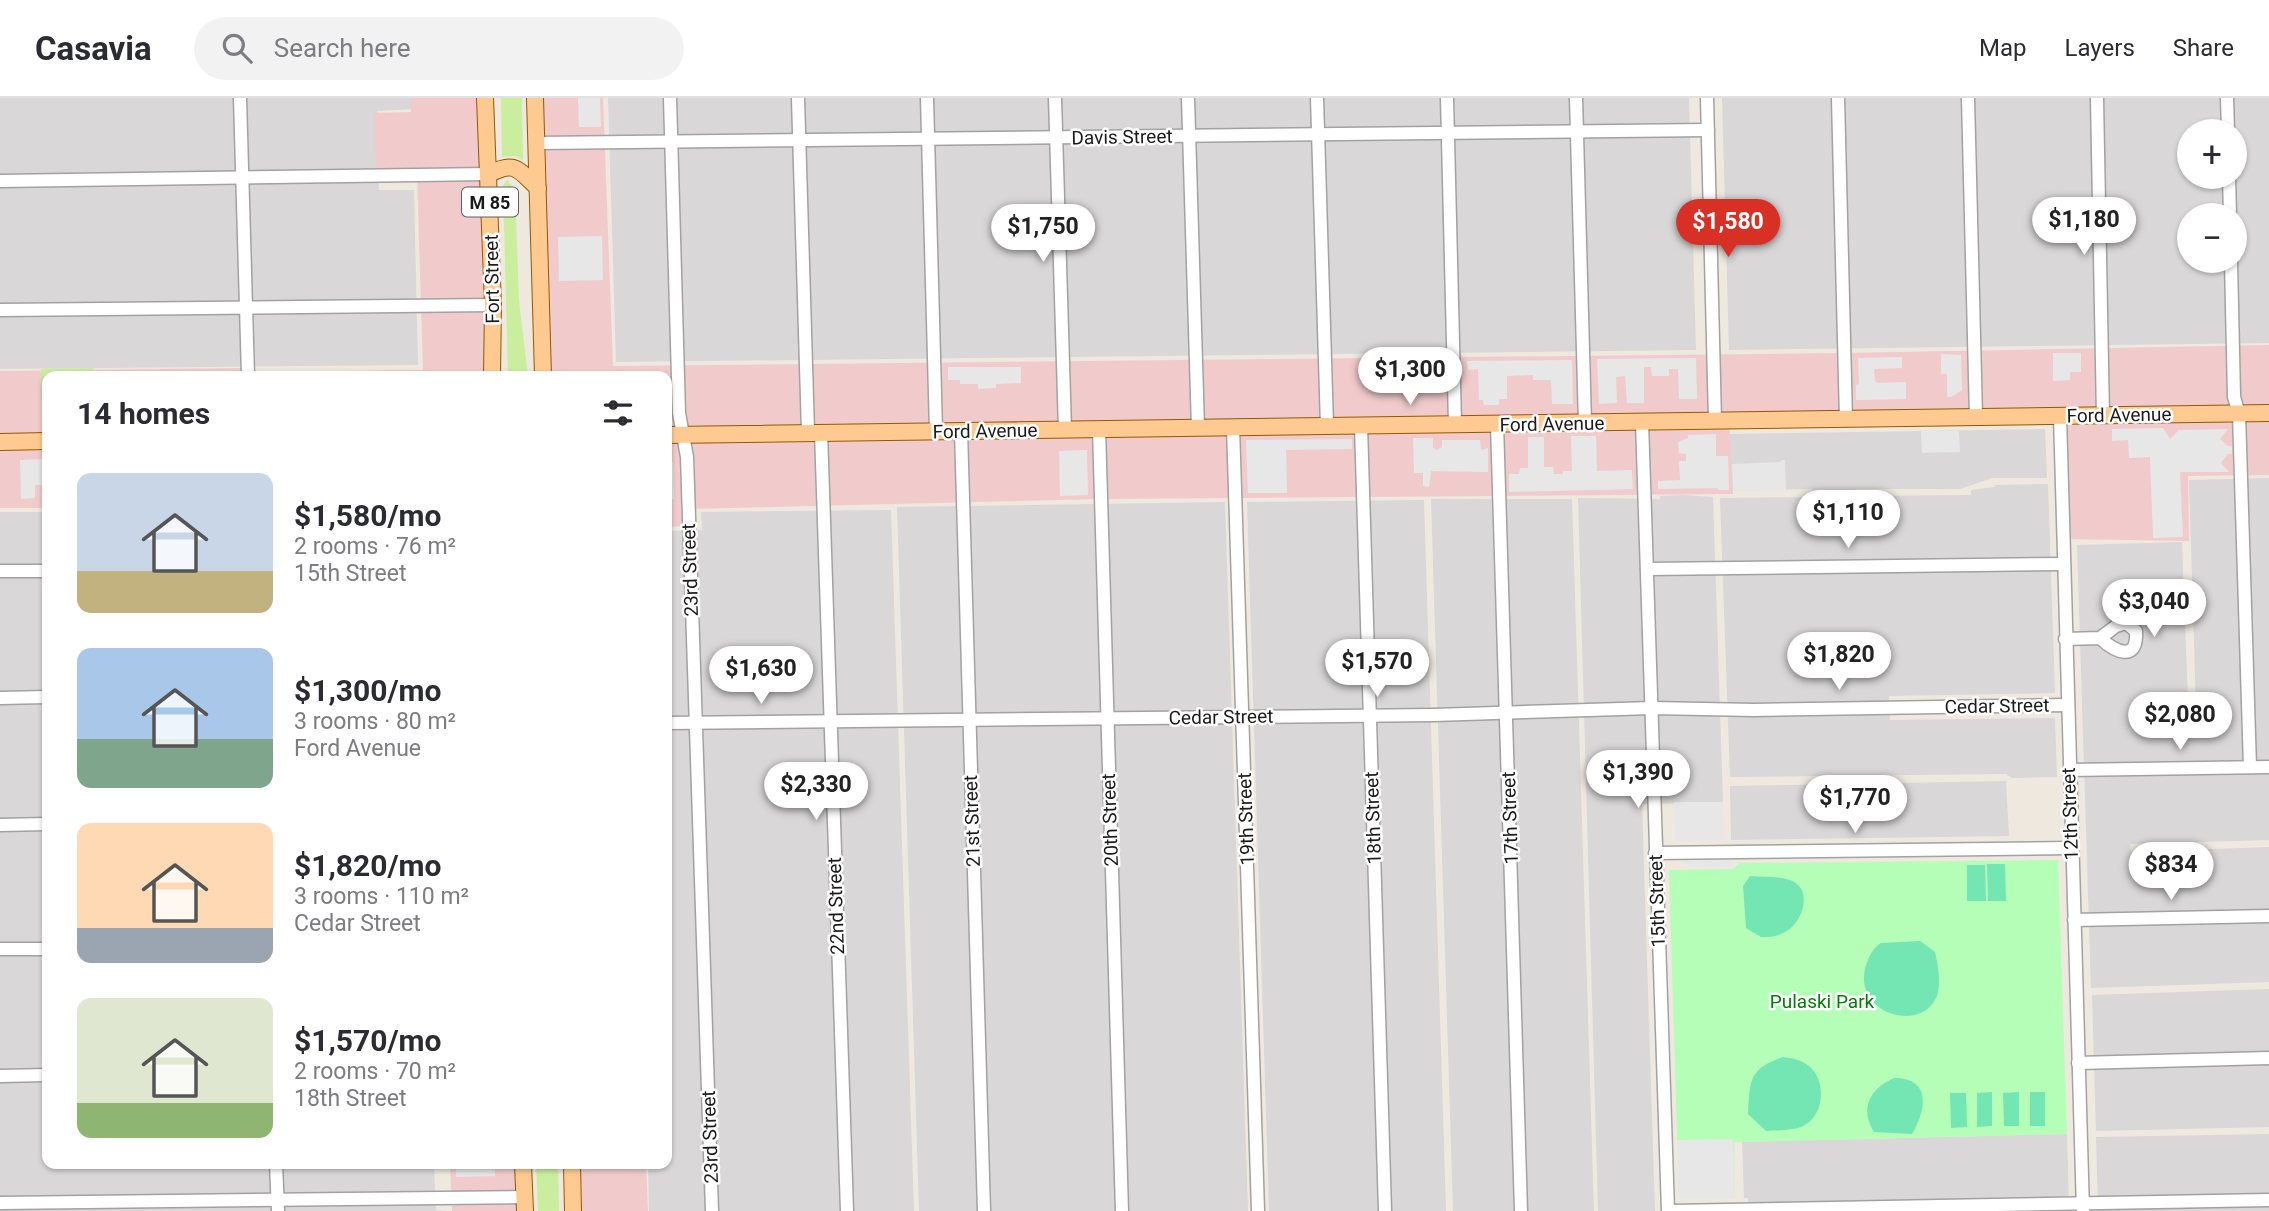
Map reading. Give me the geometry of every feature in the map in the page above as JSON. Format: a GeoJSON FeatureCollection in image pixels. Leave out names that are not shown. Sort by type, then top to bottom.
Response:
{"type":"FeatureCollection","features":[{"type":"Feature","properties":{"kind":"main road","name":"Fort Street"},"geometry":{"type":"LineString","coordinates":[[485,98],[493,305],[492,371]]}},
{"type":"Feature","properties":{"kind":"main road","name":"M 85"},"geometry":{"type":"LineString","coordinates":[[535,98],[543,371]]}},
{"type":"Feature","properties":{"kind":"main road"},"geometry":{"type":"LineString","coordinates":[[489,174],[503,166],[512,166],[538,188]]}},
{"type":"Feature","properties":{"kind":"main road","name":"Ford Avenue"},"geometry":{"type":"LineString","coordinates":[[675,435],[2269,413]]}},
{"type":"Feature","properties":{"kind":"main road"},"geometry":{"type":"LineString","coordinates":[[0,442],[42,441]]}},
{"type":"Feature","properties":{"kind":"main road"},"geometry":{"type":"LineString","coordinates":[[523,1169],[525,1204]]}},
{"type":"Feature","properties":{"kind":"main road"},"geometry":{"type":"LineString","coordinates":[[572,1169],[573,1211]]}},
{"type":"Feature","properties":{"kind":"street"},"geometry":{"type":"LineString","coordinates":[[240,98],[248,371]]}},
{"type":"Feature","properties":{"kind":"street","name":"23rd Street"},"geometry":{"type":"LineString","coordinates":[[670,98],[679,420],[675,435],[687,457],[712,1211]]}},
{"type":"Feature","properties":{"kind":"street","name":"22nd Street"},"geometry":{"type":"LineString","coordinates":[[798,98],[829,722],[847,1211]]}},
{"type":"Feature","properties":{"kind":"street"},"geometry":{"type":"LineString","coordinates":[[927,98],[936,431]]}},
{"type":"Feature","properties":{"kind":"street"},"geometry":{"type":"LineString","coordinates":[[1055,98],[1065,430]]}},
{"type":"Feature","properties":{"kind":"street"},"geometry":{"type":"LineString","coordinates":[[1188,98],[1198,428]]}},
{"type":"Feature","properties":{"kind":"street"},"geometry":{"type":"LineString","coordinates":[[1317,98],[1327,426]]}},
{"type":"Feature","properties":{"kind":"street"},"geometry":{"type":"LineString","coordinates":[[1447,98],[1455,425]]}},
{"type":"Feature","properties":{"kind":"street"},"geometry":{"type":"LineString","coordinates":[[1576,98],[1585,423]]}},
{"type":"Feature","properties":{"kind":"street"},"geometry":{"type":"LineString","coordinates":[[1707,98],[1715,421]]}},
{"type":"Feature","properties":{"kind":"street"},"geometry":{"type":"LineString","coordinates":[[1838,98],[1846,420]]}},
{"type":"Feature","properties":{"kind":"street"},"geometry":{"type":"LineString","coordinates":[[1968,98],[1976,417]]}},
{"type":"Feature","properties":{"kind":"street"},"geometry":{"type":"LineString","coordinates":[[2097,98],[2104,415]]}},
{"type":"Feature","properties":{"kind":"street"},"geometry":{"type":"LineString","coordinates":[[2227,98],[2228,119]]}},
{"type":"Feature","properties":{"kind":"street","name":"Davis Street"},"geometry":{"type":"LineString","coordinates":[[537,143],[1708,130]]}},
{"type":"Feature","properties":{"kind":"street"},"geometry":{"type":"LineString","coordinates":[[0,181],[489,174]]}},
{"type":"Feature","properties":{"kind":"street"},"geometry":{"type":"LineString","coordinates":[[2231,273],[2234,397],[2239,414],[2250,767]]}},
{"type":"Feature","properties":{"kind":"street"},"geometry":{"type":"LineString","coordinates":[[0,310],[493,305]]}},
{"type":"Feature","properties":{"kind":"street","name":"12th Street"},"geometry":{"type":"LineString","coordinates":[[2060,416],[2083,1207]]}},
{"type":"Feature","properties":{"kind":"street","name":"15th Street"},"geometry":{"type":"LineString","coordinates":[[1642,422],[1655,853],[1670,1211]]}},
{"type":"Feature","properties":{"kind":"street","name":"17th Street"},"geometry":{"type":"LineString","coordinates":[[1497,425],[1521,1211]]}},
{"type":"Feature","properties":{"kind":"street","name":"18th Street"},"geometry":{"type":"LineString","coordinates":[[1361,426],[1385,1211]]}},
{"type":"Feature","properties":{"kind":"street","name":"19th Street"},"geometry":{"type":"LineString","coordinates":[[1233,427],[1258,1211]]}},
{"type":"Feature","properties":{"kind":"street","name":"20th Street"},"geometry":{"type":"LineString","coordinates":[[1099,429],[1122,1211]]}},
{"type":"Feature","properties":{"kind":"street","name":"21st Street"},"geometry":{"type":"LineString","coordinates":[[961,431],[984,1211]]}},
{"type":"Feature","properties":{"kind":"street"},"geometry":{"type":"LineString","coordinates":[[1647,569],[2063,564]]}},
{"type":"Feature","properties":{"kind":"street"},"geometry":{"type":"LineString","coordinates":[[0,571],[42,571]]}},
{"type":"Feature","properties":{"kind":"street"},"geometry":{"type":"LineString","coordinates":[[2065,639],[2100,638]]}},
{"type":"Feature","properties":{"kind":"street"},"geometry":{"type":"LineString","coordinates":[[0,698],[42,697]]}},
{"type":"Feature","properties":{"kind":"street","name":"Cedar Street"},"geometry":{"type":"LineString","coordinates":[[672,723],[1506,713],[1652,708],[1754,710],[2068,705]]}},
{"type":"Feature","properties":{"kind":"street"},"geometry":{"type":"LineString","coordinates":[[2069,770],[2269,767]]}},
{"type":"Feature","properties":{"kind":"street"},"geometry":{"type":"LineString","coordinates":[[0,825],[42,824]]}},
{"type":"Feature","properties":{"kind":"street"},"geometry":{"type":"LineString","coordinates":[[1655,853],[2071,848]]}},
{"type":"Feature","properties":{"kind":"street"},"geometry":{"type":"LineString","coordinates":[[2074,920],[2269,916]]}},
{"type":"Feature","properties":{"kind":"street"},"geometry":{"type":"LineString","coordinates":[[0,949],[42,949]]}},
{"type":"Feature","properties":{"kind":"street"},"geometry":{"type":"LineString","coordinates":[[2078,1063],[2269,1058]]}},
{"type":"Feature","properties":{"kind":"street"},"geometry":{"type":"LineString","coordinates":[[0,1076],[42,1075]]}},
{"type":"Feature","properties":{"kind":"street"},"geometry":{"type":"LineString","coordinates":[[276,1169],[278,1205]]}},
{"type":"Feature","properties":{"kind":"street"},"geometry":{"type":"LineString","coordinates":[[1670,1211],[2083,1207],[2269,1200]]}},
{"type":"Feature","properties":{"kind":"street"},"geometry":{"type":"LineString","coordinates":[[0,1203],[525,1204]]}},
{"type":"Feature","properties":{"kind":"shaded area"},"geometry":{"type":"Polygon","coordinates":[[[0,98],[411,98],[412,109],[377,111],[379,190],[414,190],[418,365],[0,369],[0,98]]]}},
{"type":"Feature","properties":{"kind":"shaded area"},"geometry":{"type":"Polygon","coordinates":[[[410,98],[485,98],[492,371],[336,371],[423,370],[417,175],[376,175],[374,113],[411,112],[410,98]]]}},
{"type":"Feature","properties":{"kind":"shaded area"},"geometry":{"type":"Polygon","coordinates":[[[535,98],[603,98],[613,366],[1844,353],[2269,345],[2269,475],[2188,476],[2189,541],[2063,539],[2060,416],[1729,422],[1733,494],[1100,499],[688,509],[688,526],[672,527],[672,371],[543,371],[535,98]]]}},
{"type":"Feature","properties":{"kind":"shaded area"},"geometry":{"type":"Polygon","coordinates":[[[578,98],[600,98],[601,127],[579,127],[578,98]]]}},
{"type":"Feature","properties":{"kind":"shaded area"},"geometry":{"type":"Polygon","coordinates":[[[608,98],[1689,98],[1696,350],[616,362],[608,98]]]}},
{"type":"Feature","properties":{"kind":"shaded area"},"geometry":{"type":"Polygon","coordinates":[[[1722,98],[2269,98],[2269,343],[1729,350],[1722,98]]]}},
{"type":"Feature","properties":{"kind":"shaded area"},"geometry":{"type":"Polygon","coordinates":[[[602,236],[603,280],[559,281],[558,237],[602,236]]]}},
{"type":"Feature","properties":{"kind":"shaded area"},"geometry":{"type":"Polygon","coordinates":[[[2053,353],[2081,353],[2081,372],[2070,372],[2070,380],[2053,381],[2053,353]]]}},
{"type":"Feature","properties":{"kind":"shaded area"},"geometry":{"type":"Polygon","coordinates":[[[1941,354],[1961,355],[1962,390],[1951,397],[1947,397],[1947,374],[1941,374],[1941,354]]]}},
{"type":"Feature","properties":{"kind":"shaded area"},"geometry":{"type":"Polygon","coordinates":[[[1902,357],[1902,368],[1874,369],[1875,381],[1906,382],[1906,399],[1856,400],[1856,385],[1859,384],[1858,358],[1902,357]]]}},
{"type":"Feature","properties":{"kind":"shaded area"},"geometry":{"type":"Polygon","coordinates":[[[1696,358],[1697,399],[1679,399],[1678,369],[1669,369],[1669,376],[1652,376],[1651,367],[1644,367],[1644,403],[1627,403],[1625,376],[1616,377],[1617,403],[1599,404],[1597,359],[1696,358]]]}},
{"type":"Feature","properties":{"kind":"shaded area"},"geometry":{"type":"Polygon","coordinates":[[[1572,360],[1573,404],[1552,404],[1551,380],[1533,380],[1533,375],[1507,376],[1507,399],[1499,399],[1499,405],[1484,405],[1483,400],[1479,400],[1478,369],[1468,370],[1467,361],[1572,360]]]}},
{"type":"Feature","properties":{"kind":"shaded area"},"geometry":{"type":"Polygon","coordinates":[[[948,367],[1021,367],[1021,383],[996,384],[996,388],[978,389],[978,384],[960,384],[960,380],[948,380],[948,367]]]}},
{"type":"Feature","properties":{"kind":"shaded area"},"geometry":{"type":"Polygon","coordinates":[[[248,368],[249,371],[42,371],[42,508],[0,508],[0,371],[248,368]]]}},
{"type":"Feature","properties":{"kind":"shaded area"},"geometry":{"type":"Polygon","coordinates":[[[2163,428],[2170,439],[2179,430],[2228,429],[2220,439],[2232,446],[2232,454],[2228,454],[2221,463],[2229,472],[2180,472],[2183,537],[2153,538],[2150,457],[2129,458],[2128,440],[2112,441],[2112,429],[2163,428]]]}},
{"type":"Feature","properties":{"kind":"shaded area"},"geometry":{"type":"Polygon","coordinates":[[[2045,429],[2047,478],[1992,478],[1960,489],[1856,489],[1855,496],[1971,495],[1971,490],[1995,485],[2048,484],[2055,693],[1889,696],[1890,720],[2055,718],[2057,777],[2012,778],[2006,774],[1730,777],[1720,498],[1813,497],[1812,489],[1731,491],[1729,434],[2045,429]]]}},
{"type":"Feature","properties":{"kind":"shaded area"},"geometry":{"type":"Polygon","coordinates":[[[1921,431],[1959,431],[1960,452],[1922,453],[1921,431]]]}},
{"type":"Feature","properties":{"kind":"shaded area"},"geometry":{"type":"Polygon","coordinates":[[[1716,434],[1716,456],[1728,456],[1729,490],[1658,489],[1658,481],[1680,480],[1679,461],[1686,461],[1686,454],[1679,453],[1678,442],[1688,438],[1688,435],[1716,434]]]}},
{"type":"Feature","properties":{"kind":"shaded area"},"geometry":{"type":"Polygon","coordinates":[[[1571,436],[1596,436],[1597,471],[1632,470],[1633,489],[1509,492],[1509,474],[1519,474],[1520,468],[1528,468],[1528,437],[1544,437],[1544,467],[1553,467],[1554,474],[1563,474],[1563,471],[1572,471],[1571,436]]]}},
{"type":"Feature","properties":{"kind":"shaded area"},"geometry":{"type":"Polygon","coordinates":[[[1413,438],[1433,438],[1433,448],[1437,450],[1442,447],[1442,440],[1480,440],[1481,450],[1488,448],[1488,472],[1431,471],[1429,487],[1423,486],[1423,473],[1414,473],[1413,438]]]}},
{"type":"Feature","properties":{"kind":"shaded area"},"geometry":{"type":"Polygon","coordinates":[[[1352,439],[1352,449],[1286,450],[1287,493],[1248,493],[1246,440],[1352,439]]]}},
{"type":"Feature","properties":{"kind":"shaded area"},"geometry":{"type":"Polygon","coordinates":[[[1087,450],[1088,495],[1060,496],[1059,451],[1087,450]]]}},
{"type":"Feature","properties":{"kind":"shaded area"},"geometry":{"type":"Polygon","coordinates":[[[42,459],[42,485],[35,485],[35,498],[21,499],[20,460],[42,459]]]}},
{"type":"Feature","properties":{"kind":"shaded area"},"geometry":{"type":"Polygon","coordinates":[[[1785,460],[1786,490],[1733,491],[1732,464],[1785,460]]]}},
{"type":"Feature","properties":{"kind":"shaded area"},"geometry":{"type":"Polygon","coordinates":[[[672,462],[673,462],[672,500],[672,462]]]}},
{"type":"Feature","properties":{"kind":"shaded area"},"geometry":{"type":"Polygon","coordinates":[[[2269,478],[2269,840],[2130,844],[2131,852],[2269,847],[2269,982],[2091,988],[2077,545],[2182,542],[2188,700],[2184,703],[2131,705],[2137,711],[2196,709],[2189,480],[2269,478]]]}},
{"type":"Feature","properties":{"kind":"shaded area"},"geometry":{"type":"Polygon","coordinates":[[[1660,496],[1713,497],[1723,802],[1642,804],[1655,1211],[1598,1211],[1578,498],[1660,499],[1660,496]]]}},
{"type":"Feature","properties":{"kind":"shaded area"},"geometry":{"type":"Polygon","coordinates":[[[1431,499],[1572,499],[1594,1211],[1453,1211],[1431,499]]]}},
{"type":"Feature","properties":{"kind":"shaded area"},"geometry":{"type":"Polygon","coordinates":[[[1424,500],[1446,1211],[1269,1211],[1247,502],[1424,500]]]}},
{"type":"Feature","properties":{"kind":"shaded area"},"geometry":{"type":"Polygon","coordinates":[[[1225,502],[1248,1211],[919,1211],[897,507],[1225,502]]]}},
{"type":"Feature","properties":{"kind":"shaded area"},"geometry":{"type":"Polygon","coordinates":[[[891,510],[914,1211],[649,1211],[648,1169],[672,1169],[672,531],[702,530],[701,512],[891,510]]]}},
{"type":"Feature","properties":{"kind":"shaded area"},"geometry":{"type":"Polygon","coordinates":[[[0,512],[42,512],[42,1169],[434,1169],[436,1210],[448,1211],[0,1211],[0,512]]]}},
{"type":"Feature","properties":{"kind":"shaded area"},"geometry":{"type":"Polygon","coordinates":[[[2006,781],[2009,836],[1731,840],[1730,786],[2006,781]]]}},
{"type":"Feature","properties":{"kind":"shaded area"},"geometry":{"type":"Polygon","coordinates":[[[1674,802],[1723,802],[1724,840],[1675,841],[1674,802]]]}},
{"type":"Feature","properties":{"kind":"shaded area"},"geometry":{"type":"Polygon","coordinates":[[[1674,853],[1732,853],[1732,867],[1689,867],[1674,853]]]}},
{"type":"Feature","properties":{"kind":"shaded area"},"geometry":{"type":"Polygon","coordinates":[[[2269,989],[2269,1127],[2096,1131],[2092,995],[2269,989]]]}},
{"type":"Feature","properties":{"kind":"shaded area"},"geometry":{"type":"Polygon","coordinates":[[[2067,1134],[2069,1211],[1748,1211],[1748,1198],[1744,1198],[1742,1142],[2067,1134]]]}},
{"type":"Feature","properties":{"kind":"shaded area"},"geometry":{"type":"Polygon","coordinates":[[[2269,1134],[2269,1211],[2098,1211],[2096,1137],[2269,1134]]]}},
{"type":"Feature","properties":{"kind":"shaded area"},"geometry":{"type":"Polygon","coordinates":[[[1733,1139],[1735,1199],[1679,1199],[1677,1140],[1733,1139]]]}},
{"type":"Feature","properties":{"kind":"shaded area"},"geometry":{"type":"Polygon","coordinates":[[[450,1169],[523,1169],[525,1211],[452,1211],[450,1169]]]}},
{"type":"Feature","properties":{"kind":"shaded area"},"geometry":{"type":"Polygon","coordinates":[[[456,1169],[495,1169],[495,1176],[456,1177],[456,1169]]]}},
{"type":"Feature","properties":{"kind":"shaded area"},"geometry":{"type":"Polygon","coordinates":[[[572,1169],[646,1169],[648,1211],[573,1211],[572,1169]]]}},
{"type":"Feature","properties":{"kind":"green space"},"geometry":{"type":"Polygon","coordinates":[[[501,98],[522,98],[523,161],[516,156],[502,157],[501,98]]]}},
{"type":"Feature","properties":{"kind":"green space"},"geometry":{"type":"Polygon","coordinates":[[[507,180],[515,190],[519,301],[527,371],[508,371],[503,186],[507,180]]]}},
{"type":"Feature","properties":{"kind":"green space"},"geometry":{"type":"Polygon","coordinates":[[[93,368],[93,371],[42,371],[42,395],[41,369],[93,368]]]}},
{"type":"Feature","properties":{"kind":"green space","name":"Pulaski Park"},"geometry":{"type":"Polygon","coordinates":[[[2058,860],[2067,1134],[1734,1142],[1735,1199],[1679,1199],[1669,870],[1732,869],[1740,863],[2058,860]]]}},
{"type":"Feature","properties":{"kind":"green space"},"geometry":{"type":"Polygon","coordinates":[[[1987,864],[2005,864],[2006,901],[1988,901],[1987,864]]]}},
{"type":"Feature","properties":{"kind":"green space"},"geometry":{"type":"Polygon","coordinates":[[[1967,865],[1985,865],[1986,901],[1967,901],[1967,865]]]}},
{"type":"Feature","properties":{"kind":"green space"},"geometry":{"type":"Polygon","coordinates":[[[1750,876],[1780,878],[1798,885],[1804,899],[1803,907],[1796,923],[1790,929],[1778,935],[1761,937],[1746,928],[1743,886],[1750,876]]]}},
{"type":"Feature","properties":{"kind":"green space"},"geometry":{"type":"Polygon","coordinates":[[[1920,941],[1935,952],[1939,980],[1937,996],[1929,1008],[1917,1014],[1904,1016],[1890,1013],[1878,1006],[1869,996],[1864,982],[1868,958],[1881,943],[1920,941]]]}},
{"type":"Feature","properties":{"kind":"green space"},"geometry":{"type":"Polygon","coordinates":[[[1783,1057],[1803,1062],[1815,1072],[1820,1088],[1820,1105],[1812,1120],[1801,1127],[1766,1131],[1748,1114],[1749,1093],[1757,1072],[1763,1066],[1783,1057]]]}},
{"type":"Feature","properties":{"kind":"green space"},"geometry":{"type":"Polygon","coordinates":[[[1894,1078],[1915,1083],[1923,1097],[1920,1115],[1912,1134],[1874,1132],[1867,1115],[1869,1100],[1873,1094],[1894,1078]]]}},
{"type":"Feature","properties":{"kind":"green space"},"geometry":{"type":"Polygon","coordinates":[[[1992,1092],[1992,1126],[1977,1127],[1977,1093],[1992,1092]]]}},
{"type":"Feature","properties":{"kind":"green space"},"geometry":{"type":"Polygon","coordinates":[[[2019,1092],[2019,1126],[2004,1126],[2003,1093],[2019,1092]]]}},
{"type":"Feature","properties":{"kind":"green space"},"geometry":{"type":"Polygon","coordinates":[[[2030,1092],[2045,1092],[2045,1126],[2030,1126],[2030,1092]]]}},
{"type":"Feature","properties":{"kind":"green space"},"geometry":{"type":"Polygon","coordinates":[[[1950,1093],[1966,1093],[1967,1127],[1951,1128],[1950,1093]]]}},
{"type":"Feature","properties":{"kind":"green space"},"geometry":{"type":"Polygon","coordinates":[[[536,1169],[558,1169],[559,1211],[538,1211],[536,1169]]]}}]}
